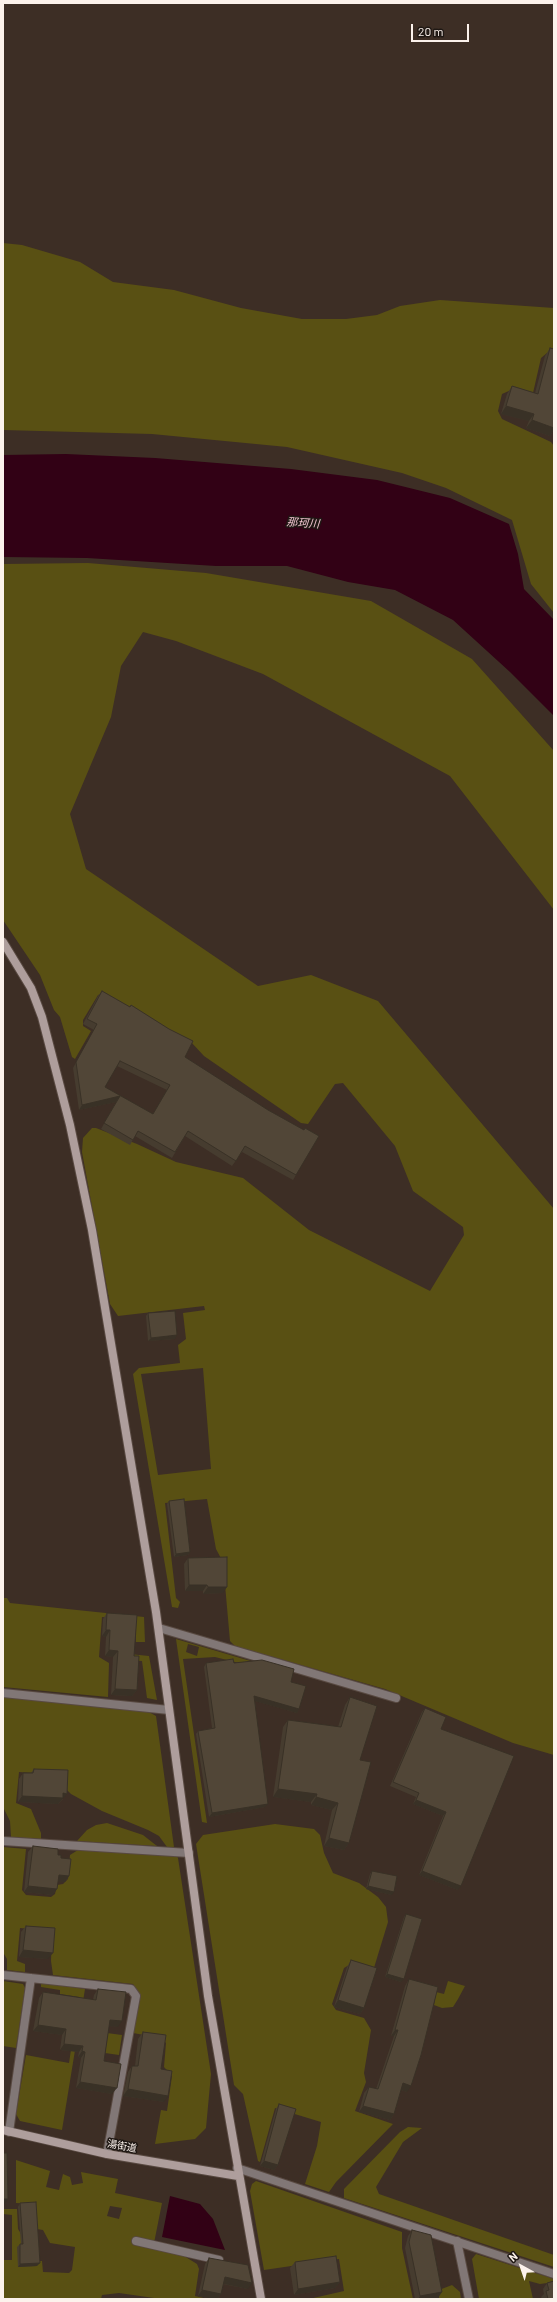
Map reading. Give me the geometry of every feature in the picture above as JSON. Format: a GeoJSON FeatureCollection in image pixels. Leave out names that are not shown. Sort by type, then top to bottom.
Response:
{"type":"FeatureCollection","features":[{"type":"Feature","properties":{"kind":"street"},"geometry":{"type":"LineString","coordinates":[[3,942],[31,988],[42,1017],[70,1126],[92,1230],[159,1628],[208,1996],[251,2267],[261,2299]]}},
{"type":"Feature","properties":{"kind":"street"},"geometry":{"type":"LineString","coordinates":[[159,1628],[396,1698]]}},
{"type":"Feature","properties":{"kind":"street"},"geometry":{"type":"LineString","coordinates":[[3,1693],[169,1710]]}},
{"type":"Feature","properties":{"kind":"street"},"geometry":{"type":"LineString","coordinates":[[3,1841],[189,1853]]}},
{"type":"Feature","properties":{"kind":"street"},"geometry":{"type":"LineString","coordinates":[[3,1975],[132,1989],[136,1996],[107,2154]]}},
{"type":"Feature","properties":{"kind":"street"},"geometry":{"type":"LineString","coordinates":[[6,2131],[31,1978]]}},
{"type":"Feature","properties":{"kind":"street","name":"湯街道"},"geometry":{"type":"LineString","coordinates":[[6,2131],[107,2154],[237,2172]]}},
{"type":"Feature","properties":{"kind":"street"},"geometry":{"type":"LineString","coordinates":[[237,2172],[457,2241],[554,2274]]}},
{"type":"Feature","properties":{"kind":"street"},"geometry":{"type":"LineString","coordinates":[[136,2241],[225,2261]]}},
{"type":"Feature","properties":{"kind":"street"},"geometry":{"type":"LineString","coordinates":[[457,2241],[469,2299]]}},
{"type":"Feature","properties":{"kind":"shaded area"},"geometry":{"type":"Polygon","coordinates":[[[3,243],[22,245],[80,262],[113,282],[174,290],[241,308],[302,319],[346,319],[377,315],[400,306],[440,300],[554,308],[554,353],[547,353],[541,358],[533,393],[529,397],[511,390],[502,394],[498,411],[502,419],[551,442],[554,446],[554,613],[531,584],[512,520],[446,488],[402,473],[287,447],[152,434],[3,430],[3,243]]]}},
{"type":"Feature","properties":{"kind":"shaded area"},"geometry":{"type":"Polygon","coordinates":[[[88,563],[206,573],[371,601],[472,659],[554,751],[554,910],[450,776],[263,674],[176,641],[143,632],[121,666],[111,717],[70,814],[86,869],[258,986],[311,975],[378,1001],[554,1209],[554,1755],[513,1743],[385,1689],[235,1646],[230,1641],[223,1562],[216,1549],[207,1499],[165,1503],[176,1598],[180,1602],[178,1608],[172,1607],[133,1374],[139,1368],[180,1363],[178,1345],[186,1339],[183,1313],[205,1310],[204,1306],[118,1316],[110,1304],[82,1152],[83,1138],[92,1128],[96,1128],[137,1144],[176,1162],[243,1178],[309,1230],[430,1291],[464,1235],[463,1227],[413,1191],[395,1146],[343,1083],[335,1084],[308,1124],[301,1123],[204,1056],[191,1042],[102,994],[98,995],[83,1020],[83,1026],[91,1031],[75,1059],[72,1057],[60,1017],[54,1010],[40,975],[3,920],[3,564],[88,563]],[[203,1368],[141,1374],[158,1475],[211,1469],[203,1368]]]}},
{"type":"Feature","properties":{"kind":"shaded area"},"geometry":{"type":"Polygon","coordinates":[[[3,1598],[7,1598],[10,1603],[144,1617],[145,1642],[136,1642],[136,1621],[102,1617],[99,1657],[109,1663],[108,1697],[3,1687],[3,1598]]]}},
{"type":"Feature","properties":{"kind":"shaded area"},"geometry":{"type":"Polygon","coordinates":[[[176,1639],[264,1665],[263,1669],[215,1657],[183,1659],[207,1823],[202,1822],[176,1639]],[[188,1644],[186,1652],[197,1656],[199,1647],[188,1644]]]}},
{"type":"Feature","properties":{"kind":"shaded area"},"geometry":{"type":"Polygon","coordinates":[[[129,1654],[149,1656],[157,1700],[147,1698],[142,1661],[127,1660],[129,1654]]]}},
{"type":"Feature","properties":{"kind":"shaded area"},"geometry":{"type":"Polygon","coordinates":[[[3,1696],[147,1711],[156,1716],[174,1847],[167,1847],[159,1836],[148,1830],[102,1811],[71,1794],[67,1790],[66,1778],[63,1775],[19,1772],[16,1803],[31,1809],[41,1833],[41,1839],[11,1837],[10,1821],[3,1807],[3,1696]]]}},
{"type":"Feature","properties":{"kind":"shaded area"},"geometry":{"type":"Polygon","coordinates":[[[107,1823],[143,1835],[157,1846],[77,1841],[87,1830],[96,1825],[107,1823]]]}},
{"type":"Feature","properties":{"kind":"shaded area"},"geometry":{"type":"Polygon","coordinates":[[[275,1824],[314,1829],[320,1835],[324,1853],[333,1873],[359,1883],[378,1897],[386,1907],[388,1922],[373,1971],[349,1965],[344,1968],[332,2004],[336,2010],[364,2018],[371,2030],[364,2073],[366,2082],[355,2111],[393,2124],[336,2182],[329,2192],[305,2184],[317,2146],[321,2122],[275,2108],[260,2162],[258,2161],[243,2094],[234,2085],[196,1844],[203,1835],[275,1824]]]}},
{"type":"Feature","properties":{"kind":"shaded area"},"geometry":{"type":"Polygon","coordinates":[[[3,1847],[26,1849],[22,1890],[26,1895],[51,1897],[55,1894],[57,1885],[63,1884],[68,1879],[70,1855],[78,1850],[176,1855],[178,1858],[211,2074],[206,2128],[195,2139],[155,2144],[161,2110],[167,2111],[172,2076],[164,2067],[166,2043],[161,2038],[133,2033],[140,1995],[133,1984],[53,1975],[51,1961],[52,1931],[20,1928],[17,1961],[25,1964],[25,1972],[7,1970],[7,1959],[4,1954],[3,1847]]]}},
{"type":"Feature","properties":{"kind":"shaded area"},"geometry":{"type":"Polygon","coordinates":[[[3,1981],[23,1984],[25,1988],[16,2048],[3,2046],[3,1981]]]}},
{"type":"Feature","properties":{"kind":"shaded area"},"geometry":{"type":"Polygon","coordinates":[[[448,1981],[465,1986],[453,2007],[442,2008],[434,2005],[436,1992],[444,1994],[448,1981]]]}},
{"type":"Feature","properties":{"kind":"shaded area"},"geometry":{"type":"Polygon","coordinates":[[[41,1983],[85,1989],[62,2130],[20,2121],[16,2114],[26,2055],[69,2063],[79,1997],[60,1994],[60,1990],[41,1987],[41,1983]]]}},
{"type":"Feature","properties":{"kind":"shaded area"},"geometry":{"type":"Polygon","coordinates":[[[107,2033],[122,2035],[119,2055],[105,2053],[107,2033]]]}},
{"type":"Feature","properties":{"kind":"shaded area"},"geometry":{"type":"Polygon","coordinates":[[[408,2127],[422,2128],[403,2142],[376,2187],[379,2194],[554,2255],[554,2267],[344,2198],[344,2189],[400,2132],[408,2127]]]}},
{"type":"Feature","properties":{"kind":"shaded area"},"geometry":{"type":"Polygon","coordinates":[[[16,2160],[50,2171],[46,2187],[59,2190],[63,2174],[70,2177],[72,2185],[83,2183],[81,2172],[118,2179],[115,2193],[162,2203],[154,2243],[168,2246],[197,2264],[199,2269],[195,2296],[208,2299],[161,2299],[119,2293],[102,2295],[101,2299],[3,2299],[3,2260],[12,2260],[12,2215],[3,2214],[3,2209],[17,2209],[18,2229],[38,2261],[42,2261],[43,2272],[69,2273],[72,2270],[75,2247],[50,2243],[43,2230],[37,2229],[35,2204],[16,2203],[16,2160]],[[110,2206],[107,2216],[119,2219],[122,2208],[110,2206]]]}},
{"type":"Feature","properties":{"kind":"shaded area"},"geometry":{"type":"Polygon","coordinates":[[[256,2181],[402,2232],[402,2248],[413,2299],[309,2299],[344,2291],[339,2259],[264,2270],[250,2191],[252,2184],[256,2181]]]}},
{"type":"Feature","properties":{"kind":"shaded area"},"geometry":{"type":"Polygon","coordinates":[[[476,2254],[554,2279],[554,2282],[540,2284],[529,2281],[533,2299],[479,2299],[472,2259],[476,2254]]]}},
{"type":"Feature","properties":{"kind":"shaded area"},"geometry":{"type":"Polygon","coordinates":[[[452,2285],[460,2292],[461,2299],[439,2299],[439,2290],[452,2285]]]}},
{"type":"Feature","properties":{"kind":"water","name":"那珂川"},"geometry":{"type":"Polygon","coordinates":[[[66,454],[155,458],[291,469],[377,480],[450,498],[509,524],[518,554],[524,589],[554,620],[554,716],[510,672],[453,620],[395,590],[348,582],[287,566],[216,566],[87,558],[3,557],[3,455],[66,454]]]}},
{"type":"Feature","properties":{"kind":"water"},"geometry":{"type":"Polygon","coordinates":[[[170,2196],[200,2204],[213,2219],[225,2250],[162,2237],[170,2196]]]}},
{"type":"Feature","properties":{"kind":"building"},"geometry":{"type":"Polygon","coordinates":[[[550,348],[554,349],[554,428],[532,420],[534,414],[506,406],[512,386],[538,394],[550,348]]]}},
{"type":"Feature","properties":{"kind":"building"},"geometry":{"type":"Polygon","coordinates":[[[102,991],[130,1007],[131,1005],[169,1029],[193,1041],[185,1057],[268,1110],[304,1130],[305,1128],[319,1136],[296,1175],[245,1146],[236,1161],[188,1131],[175,1152],[138,1131],[133,1140],[104,1123],[120,1096],[82,1105],[76,1062],[97,1024],[87,1019],[102,991]],[[120,1061],[105,1087],[153,1114],[170,1085],[120,1061]]]}},
{"type":"Feature","properties":{"kind":"building"},"geometry":{"type":"Polygon","coordinates":[[[175,1311],[177,1335],[151,1338],[148,1313],[175,1311]]]}},
{"type":"Feature","properties":{"kind":"building"},"geometry":{"type":"Polygon","coordinates":[[[184,1499],[190,1552],[176,1554],[169,1501],[184,1499]]]}},
{"type":"Feature","properties":{"kind":"building"},"geometry":{"type":"Polygon","coordinates":[[[227,1557],[227,1587],[189,1585],[188,1558],[227,1557]]]}},
{"type":"Feature","properties":{"kind":"building"},"geometry":{"type":"Polygon","coordinates":[[[107,1613],[137,1615],[134,1656],[139,1656],[137,1690],[115,1689],[118,1651],[109,1650],[110,1630],[106,1630],[107,1613]]]}},
{"type":"Feature","properties":{"kind":"building"},"geometry":{"type":"Polygon","coordinates":[[[233,1659],[234,1663],[262,1660],[294,1669],[291,1682],[306,1686],[299,1709],[254,1696],[268,1804],[212,1813],[198,1731],[215,1728],[206,1663],[233,1659]]]}},
{"type":"Feature","properties":{"kind":"building"},"geometry":{"type":"Polygon","coordinates":[[[350,1697],[377,1706],[360,1760],[371,1762],[349,1843],[329,1838],[338,1803],[316,1797],[317,1794],[278,1789],[288,1720],[341,1727],[350,1697]]]}},
{"type":"Feature","properties":{"kind":"building"},"geometry":{"type":"Polygon","coordinates":[[[425,1708],[446,1717],[441,1729],[514,1756],[461,1886],[422,1871],[446,1812],[416,1800],[419,1793],[393,1782],[425,1708]]]}},
{"type":"Feature","properties":{"kind":"building"},"geometry":{"type":"Polygon","coordinates":[[[34,1769],[68,1770],[67,1794],[63,1793],[63,1798],[22,1796],[23,1773],[33,1773],[34,1769]]]}},
{"type":"Feature","properties":{"kind":"building"},"geometry":{"type":"Polygon","coordinates":[[[33,1846],[58,1849],[58,1855],[61,1855],[61,1858],[71,1859],[69,1876],[59,1875],[57,1889],[28,1886],[33,1846]]]}},
{"type":"Feature","properties":{"kind":"building"},"geometry":{"type":"Polygon","coordinates":[[[372,1871],[397,1876],[394,1892],[368,1886],[372,1871]]]}},
{"type":"Feature","properties":{"kind":"building"},"geometry":{"type":"Polygon","coordinates":[[[406,1914],[422,1919],[404,1979],[387,1974],[406,1914]]]}},
{"type":"Feature","properties":{"kind":"building"},"geometry":{"type":"Polygon","coordinates":[[[26,1926],[55,1928],[53,1953],[23,1950],[26,1926]]]}},
{"type":"Feature","properties":{"kind":"building"},"geometry":{"type":"Polygon","coordinates":[[[351,1960],[377,1968],[364,2008],[338,2000],[351,1960]]]}},
{"type":"Feature","properties":{"kind":"building"},"geometry":{"type":"Polygon","coordinates":[[[409,1979],[438,1987],[421,2055],[411,2086],[403,2083],[394,2114],[363,2106],[369,2087],[378,2089],[398,2030],[395,2030],[409,1979]]]}},
{"type":"Feature","properties":{"kind":"building"},"geometry":{"type":"Polygon","coordinates":[[[98,1989],[126,1992],[122,2021],[110,2020],[104,2061],[121,2064],[117,2088],[80,2082],[85,2052],[82,2051],[83,2046],[64,2044],[66,2029],[38,2025],[43,1992],[96,2000],[98,1989]]]}},
{"type":"Feature","properties":{"kind":"building"},"geometry":{"type":"Polygon","coordinates":[[[143,2032],[166,2035],[161,2069],[172,2071],[168,2096],[128,2089],[132,2066],[138,2066],[143,2032]]]}},
{"type":"Feature","properties":{"kind":"building"},"geometry":{"type":"Polygon","coordinates":[[[279,2104],[296,2109],[278,2165],[264,2161],[279,2104]]]}},
{"type":"Feature","properties":{"kind":"building"},"geometry":{"type":"Polygon","coordinates":[[[3,2153],[7,2153],[8,2199],[3,2199],[3,2153]]]}},
{"type":"Feature","properties":{"kind":"building"},"geometry":{"type":"Polygon","coordinates":[[[36,2202],[40,2263],[20,2264],[20,2244],[23,2244],[20,2203],[36,2202]]]}},
{"type":"Feature","properties":{"kind":"building"},"geometry":{"type":"Polygon","coordinates":[[[412,2230],[431,2235],[442,2292],[420,2296],[409,2242],[412,2230]]]}},
{"type":"Feature","properties":{"kind":"building"},"geometry":{"type":"Polygon","coordinates":[[[336,2256],[340,2282],[298,2289],[295,2262],[336,2256]]]}},
{"type":"Feature","properties":{"kind":"building"},"geometry":{"type":"Polygon","coordinates":[[[209,2258],[248,2265],[252,2283],[225,2277],[221,2294],[202,2290],[209,2258]]]}},
{"type":"Feature","properties":{"kind":"building"},"geometry":{"type":"Polygon","coordinates":[[[554,2281],[554,2299],[548,2299],[546,2291],[549,2290],[547,2283],[554,2281]]]}}]}
